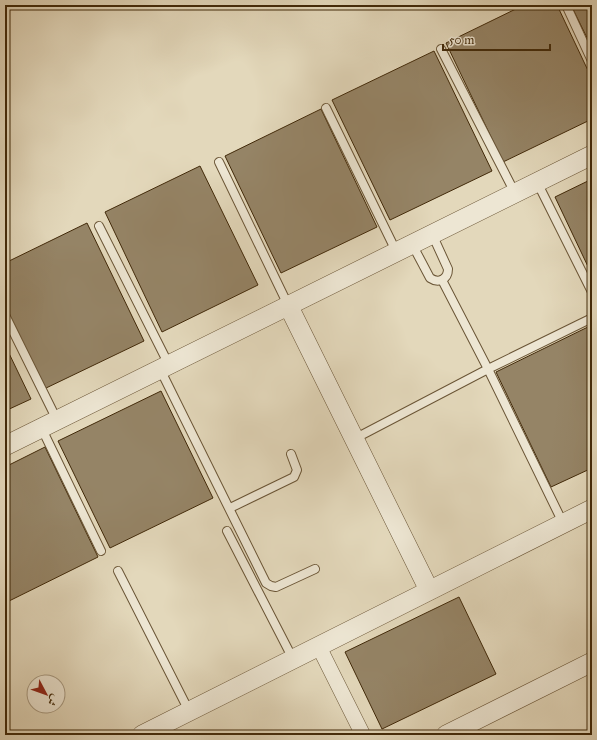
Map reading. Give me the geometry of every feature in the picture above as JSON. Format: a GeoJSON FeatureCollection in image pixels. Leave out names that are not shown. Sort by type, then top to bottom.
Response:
{"type":"FeatureCollection","features":[{"type":"Feature","properties":{"kind":"street"},"geometry":{"type":"LineString","coordinates":[[5,446],[592,155]]}},
{"type":"Feature","properties":{"kind":"street"},"geometry":{"type":"LineString","coordinates":[[288,305],[428,590]]}},
{"type":"Feature","properties":{"kind":"street"},"geometry":{"type":"LineString","coordinates":[[142,735],[319,647],[428,590],[592,509]]}},
{"type":"Feature","properties":{"kind":"street"},"geometry":{"type":"LineString","coordinates":[[319,647],[363,735]]}},
{"type":"Feature","properties":{"kind":"street"},"geometry":{"type":"LineString","coordinates":[[446,735],[592,662]]}},
{"type":"Feature","properties":{"kind":"lane"},"geometry":{"type":"LineString","coordinates":[[566,5],[592,61]]}},
{"type":"Feature","properties":{"kind":"lane"},"geometry":{"type":"LineString","coordinates":[[441,49],[515,193]]}},
{"type":"Feature","properties":{"kind":"lane"},"geometry":{"type":"LineString","coordinates":[[326,108],[404,247],[430,278],[437,281],[446,278],[448,269],[432,234]]}},
{"type":"Feature","properties":{"kind":"lane"},"geometry":{"type":"LineString","coordinates":[[219,162],[288,305]]}},
{"type":"Feature","properties":{"kind":"lane"},"geometry":{"type":"LineString","coordinates":[[537,182],[592,292]]}},
{"type":"Feature","properties":{"kind":"lane"},"geometry":{"type":"LineString","coordinates":[[99,226],[266,583],[276,587],[315,569]]}},
{"type":"Feature","properties":{"kind":"lane"},"geometry":{"type":"LineString","coordinates":[[442,280],[488,369],[563,523]]}},
{"type":"Feature","properties":{"kind":"lane"},"geometry":{"type":"LineString","coordinates":[[5,315],[101,551]]}},
{"type":"Feature","properties":{"kind":"lane"},"geometry":{"type":"LineString","coordinates":[[354,439],[488,369],[592,318]]}},
{"type":"Feature","properties":{"kind":"lane"},"geometry":{"type":"LineString","coordinates":[[230,508],[294,477],[297,470],[291,454]]}},
{"type":"Feature","properties":{"kind":"lane"},"geometry":{"type":"LineString","coordinates":[[227,531],[293,659]]}},
{"type":"Feature","properties":{"kind":"lane"},"geometry":{"type":"LineString","coordinates":[[118,571],[189,711]]}},
{"type":"Feature","properties":{"kind":"building"},"geometry":{"type":"Polygon","coordinates":[[[524,5],[557,5],[592,79],[592,119],[503,162],[446,43],[524,5]]]}},
{"type":"Feature","properties":{"kind":"building"},"geometry":{"type":"Polygon","coordinates":[[[571,5],[592,5],[592,48],[571,5]]]}},
{"type":"Feature","properties":{"kind":"building"},"geometry":{"type":"Polygon","coordinates":[[[434,51],[492,171],[390,220],[332,100],[434,51]]]}},
{"type":"Feature","properties":{"kind":"building"},"geometry":{"type":"Polygon","coordinates":[[[321,109],[377,227],[281,273],[225,156],[321,109]]]}},
{"type":"Feature","properties":{"kind":"building"},"geometry":{"type":"Polygon","coordinates":[[[200,166],[258,285],[162,332],[105,212],[200,166]]]}},
{"type":"Feature","properties":{"kind":"building"},"geometry":{"type":"Polygon","coordinates":[[[592,179],[592,275],[555,197],[592,179]]]}},
{"type":"Feature","properties":{"kind":"building"},"geometry":{"type":"Polygon","coordinates":[[[87,223],[144,341],[44,389],[5,308],[5,263],[87,223]]]}},
{"type":"Feature","properties":{"kind":"building"},"geometry":{"type":"Polygon","coordinates":[[[592,325],[592,468],[551,487],[496,372],[592,325]]]}},
{"type":"Feature","properties":{"kind":"building"},"geometry":{"type":"Polygon","coordinates":[[[5,345],[31,399],[5,411],[5,345]]]}},
{"type":"Feature","properties":{"kind":"building"},"geometry":{"type":"Polygon","coordinates":[[[161,391],[213,498],[110,548],[58,441],[161,391]]]}},
{"type":"Feature","properties":{"kind":"building"},"geometry":{"type":"Polygon","coordinates":[[[45,447],[98,557],[5,603],[5,467],[45,447]]]}},
{"type":"Feature","properties":{"kind":"building"},"geometry":{"type":"Polygon","coordinates":[[[459,597],[496,674],[382,729],[345,652],[459,597]]]}}]}
